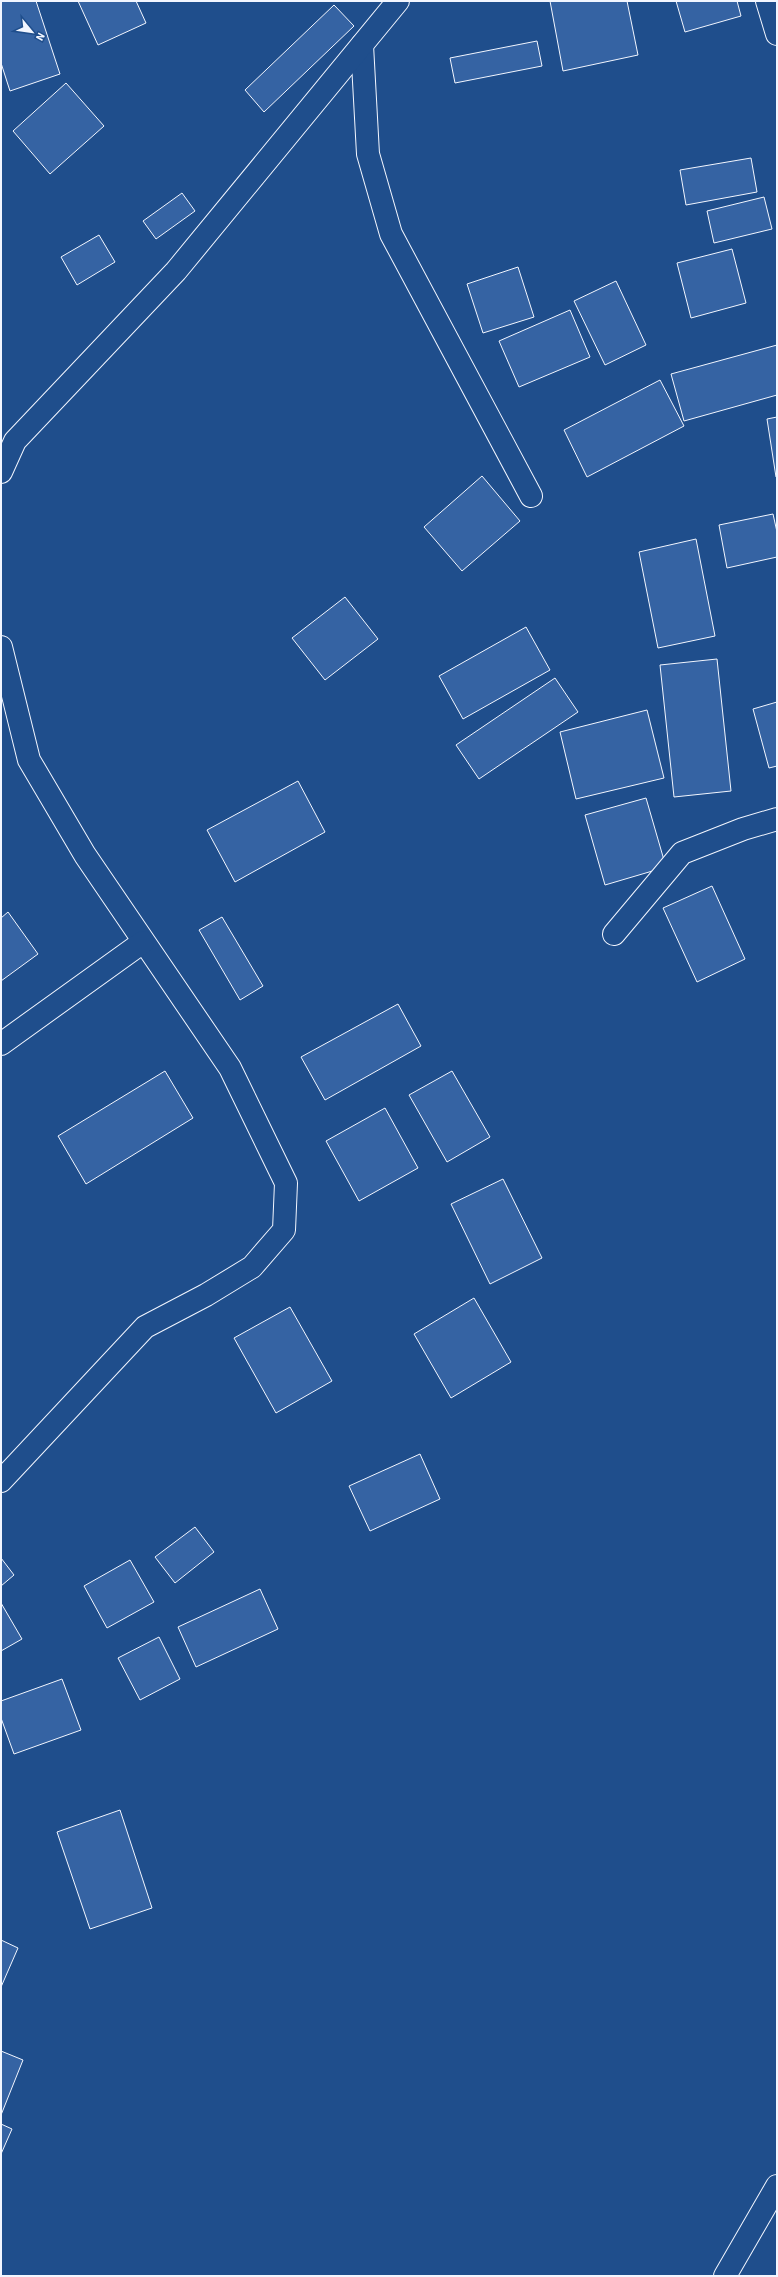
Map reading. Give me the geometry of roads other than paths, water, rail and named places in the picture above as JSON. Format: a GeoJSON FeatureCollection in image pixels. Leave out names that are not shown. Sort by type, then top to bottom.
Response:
{"type":"FeatureCollection","features":[{"type":"Feature","properties":{"kind":"street"},"geometry":{"type":"LineString","coordinates":[[1,472],[8,439],[176,271],[398,1]]}},
{"type":"Feature","properties":{"kind":"street"},"geometry":{"type":"LineString","coordinates":[[767,1],[777,34]]}},
{"type":"Feature","properties":{"kind":"street"},"geometry":{"type":"LineString","coordinates":[[362,45],[368,154],[391,234],[531,496]]}},
{"type":"Feature","properties":{"kind":"street"},"geometry":{"type":"LineString","coordinates":[[1,647],[29,760],[85,855],[233,1075],[286,1183],[284,1230],[252,1267],[206,1296],[145,1327],[1,1481]]}},
{"type":"Feature","properties":{"kind":"street"},"geometry":{"type":"LineString","coordinates":[[614,934],[682,853],[743,828],[777,819]]}},
{"type":"Feature","properties":{"kind":"street"},"geometry":{"type":"LineString","coordinates":[[1,1044],[144,942]]}},
{"type":"Feature","properties":{"kind":"street"},"geometry":{"type":"LineString","coordinates":[[725,2276],[777,2186]]}}]}
